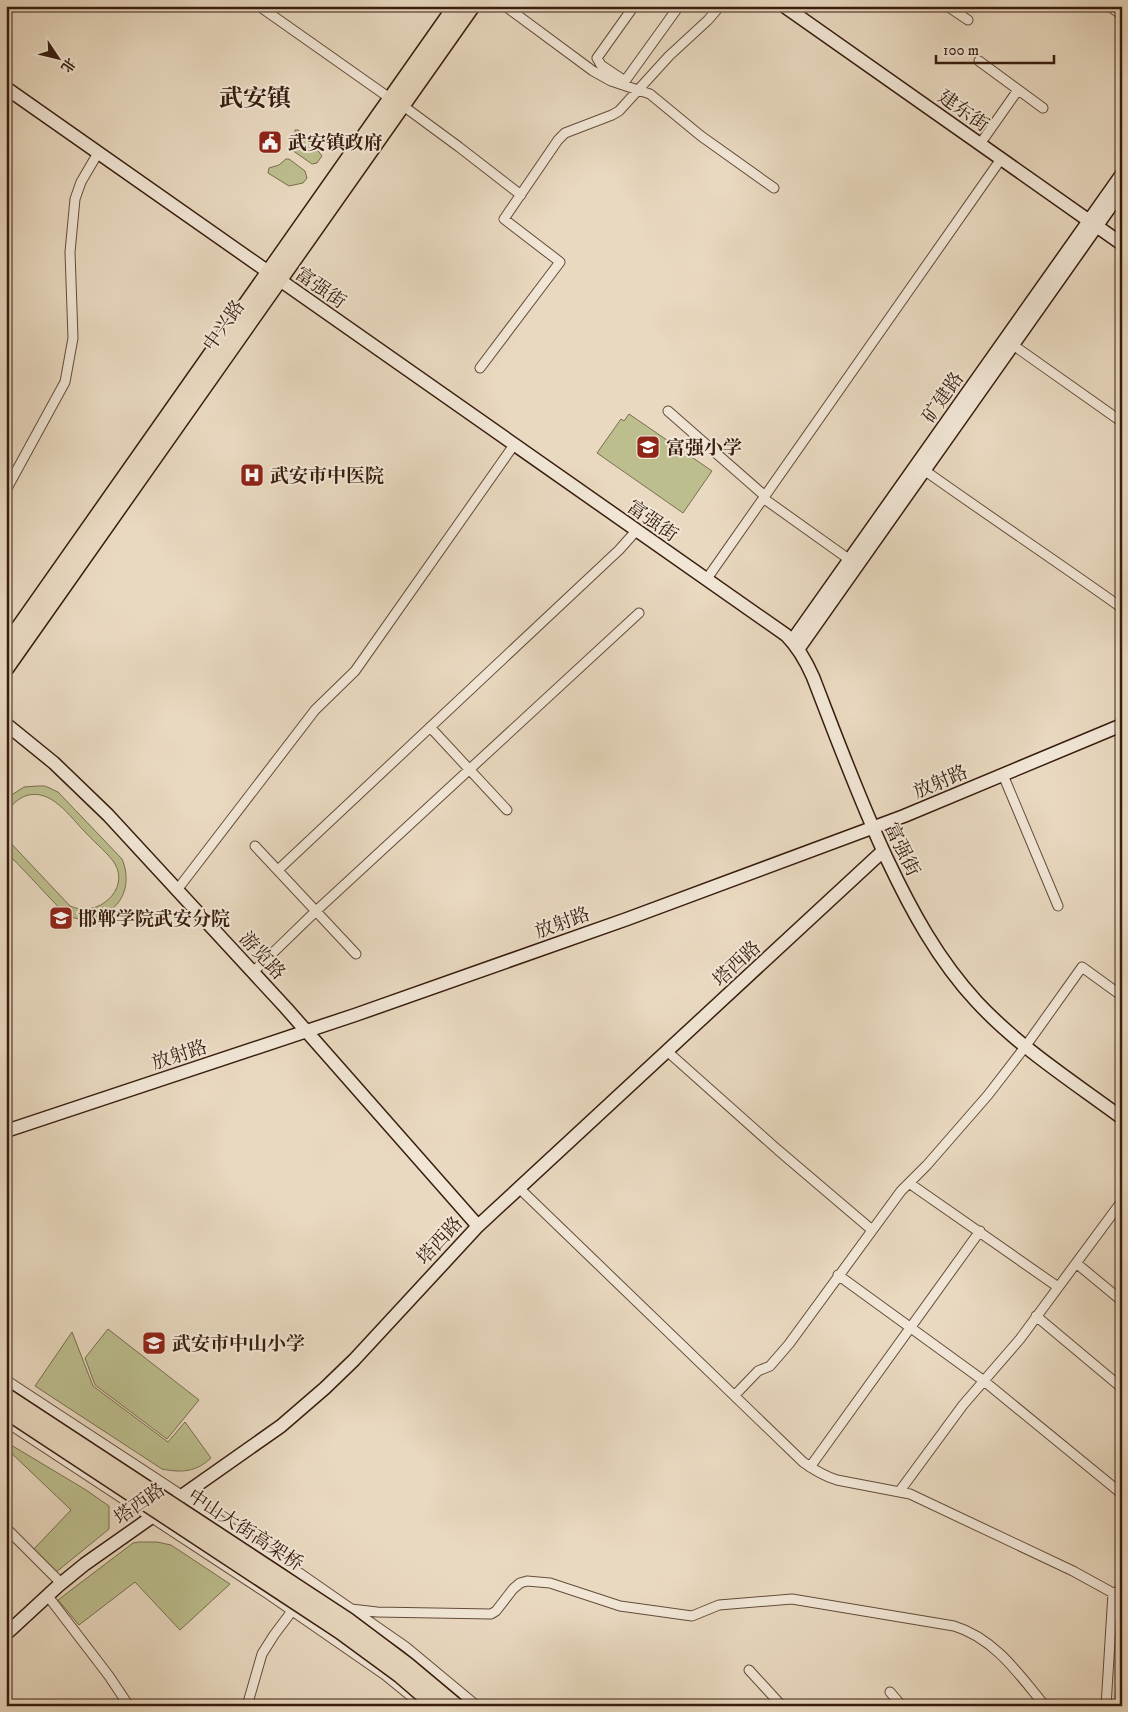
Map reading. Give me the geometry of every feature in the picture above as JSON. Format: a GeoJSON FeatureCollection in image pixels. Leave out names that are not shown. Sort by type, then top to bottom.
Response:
{"type":"FeatureCollection","features":[{"type":"Feature","properties":{"kind":"main road","name":"中兴路"},"geometry":{"type":"LineString","coordinates":[[6,668],[396,102],[456,6]]}},
{"type":"Feature","properties":{"kind":"main road","name":"中兴路"},"geometry":{"type":"LineString","coordinates":[[396,102],[472,6]]}},
{"type":"Feature","properties":{"kind":"main road","name":"中兴路"},"geometry":{"type":"LineString","coordinates":[[6,646],[274,277]]}},
{"type":"Feature","properties":{"kind":"main road","name":"中山大街高架桥"},"geometry":{"type":"LineString","coordinates":[[6,1396],[347,1620],[407,1665],[456,1706]]}},
{"type":"Feature","properties":{"kind":"main road","name":"中山大街高架桥"},"geometry":{"type":"LineString","coordinates":[[6,1411],[340,1631],[400,1675],[436,1706]]}},
{"type":"Feature","properties":{"kind":"street"},"geometry":{"type":"LineString","coordinates":[[258,6],[459,146],[521,195]]}},
{"type":"Feature","properties":{"kind":"street"},"geometry":{"type":"LineString","coordinates":[[505,6],[593,71],[611,81],[650,94],[656,98],[701,136],[774,188]]}},
{"type":"Feature","properties":{"kind":"street"},"geometry":{"type":"LineString","coordinates":[[634,6],[597,58],[601,65],[625,81],[679,6]]}},
{"type":"Feature","properties":{"kind":"street"},"geometry":{"type":"LineString","coordinates":[[480,368],[560,262],[504,219],[558,140],[565,133],[612,115],[625,105],[669,56],[708,20],[720,6]]}},
{"type":"Feature","properties":{"kind":"street","name":"建东街"},"geometry":{"type":"LineString","coordinates":[[784,6],[1122,244]]}},
{"type":"Feature","properties":{"kind":"street"},"geometry":{"type":"LineString","coordinates":[[947,6],[968,20]]}},
{"type":"Feature","properties":{"kind":"street"},"geometry":{"type":"LineString","coordinates":[[1109,6],[1122,15]]}},
{"type":"Feature","properties":{"kind":"street"},"geometry":{"type":"LineString","coordinates":[[979,61],[1043,108]]}},
{"type":"Feature","properties":{"kind":"street","name":"富强街"},"geometry":{"type":"LineString","coordinates":[[6,88],[796,645],[813,677],[873,828],[920,923],[943,960],[994,1020],[1038,1058],[1122,1118]]}},
{"type":"Feature","properties":{"kind":"street"},"geometry":{"type":"LineString","coordinates":[[980,144],[1018,90]]}},
{"type":"Feature","properties":{"kind":"street"},"geometry":{"type":"LineString","coordinates":[[6,490],[65,382],[73,338],[70,252],[75,199],[80,182],[98,153]]}},
{"type":"Feature","properties":{"kind":"street"},"geometry":{"type":"LineString","coordinates":[[706,580],[1001,159]]}},
{"type":"Feature","properties":{"kind":"street","name":"矿建路"},"geometry":{"type":"LineString","coordinates":[[796,645],[1013,345],[1093,224],[1122,174]]}},
{"type":"Feature","properties":{"kind":"street","name":"矿建路"},"geometry":{"type":"LineString","coordinates":[[796,645],[850,560],[1093,224],[1122,190]]}},
{"type":"Feature","properties":{"kind":"street"},"geometry":{"type":"LineString","coordinates":[[1013,345],[1122,422]]}},
{"type":"Feature","properties":{"kind":"street"},"geometry":{"type":"LineString","coordinates":[[668,411],[764,497],[850,560]]}},
{"type":"Feature","properties":{"kind":"street"},"geometry":{"type":"LineString","coordinates":[[177,890],[315,710],[355,671],[514,445]]}},
{"type":"Feature","properties":{"kind":"street"},"geometry":{"type":"LineString","coordinates":[[924,470],[1122,608]]}},
{"type":"Feature","properties":{"kind":"street"},"geometry":{"type":"LineString","coordinates":[[278,870],[619,550],[636,531]]}},
{"type":"Feature","properties":{"kind":"street"},"geometry":{"type":"LineString","coordinates":[[253,972],[316,911],[639,613]]}},
{"type":"Feature","properties":{"kind":"street","name":"游览路"},"geometry":{"type":"LineString","coordinates":[[6,724],[54,763],[101,809],[253,972],[478,1226]]}},
{"type":"Feature","properties":{"kind":"street","name":"放射路"},"geometry":{"type":"LineString","coordinates":[[6,1131],[306,1031],[627,919],[873,828],[1122,725]]}},
{"type":"Feature","properties":{"kind":"street"},"geometry":{"type":"LineString","coordinates":[[430,727],[507,810]]}},
{"type":"Feature","properties":{"kind":"street"},"geometry":{"type":"LineString","coordinates":[[1003,775],[1058,906]]}},
{"type":"Feature","properties":{"kind":"street"},"geometry":{"type":"LineString","coordinates":[[255,846],[356,954]]}},
{"type":"Feature","properties":{"kind":"street","name":"塔西路"},"geometry":{"type":"LineString","coordinates":[[6,1634],[47,1595],[85,1564],[281,1426],[325,1388],[478,1226],[884,851]]}},
{"type":"Feature","properties":{"kind":"street"},"geometry":{"type":"LineString","coordinates":[[735,1396],[758,1371],[770,1366],[901,1191],[988,1095],[1082,968],[1122,996]]}},
{"type":"Feature","properties":{"kind":"street"},"geometry":{"type":"LineString","coordinates":[[668,1052],[778,1150],[872,1230]]}},
{"type":"Feature","properties":{"kind":"street"},"geometry":{"type":"LineString","coordinates":[[909,1183],[1058,1287]]}},
{"type":"Feature","properties":{"kind":"street"},"geometry":{"type":"LineString","coordinates":[[519,1188],[810,1467],[827,1477],[910,1494],[1118,1591],[1106,1706]]}},
{"type":"Feature","properties":{"kind":"street"},"geometry":{"type":"LineString","coordinates":[[898,1492],[963,1405],[1036,1316],[1122,1201]]}},
{"type":"Feature","properties":{"kind":"street"},"geometry":{"type":"LineString","coordinates":[[810,1467],[980,1231]]}},
{"type":"Feature","properties":{"kind":"street"},"geometry":{"type":"LineString","coordinates":[[1076,1263],[1122,1301]]}},
{"type":"Feature","properties":{"kind":"street"},"geometry":{"type":"LineString","coordinates":[[838,1275],[984,1381],[1122,1494]]}},
{"type":"Feature","properties":{"kind":"street"},"geometry":{"type":"LineString","coordinates":[[1036,1316],[1122,1388]]}},
{"type":"Feature","properties":{"kind":"street"},"geometry":{"type":"LineString","coordinates":[[6,1380],[183,1495],[406,1647],[477,1706]]}},
{"type":"Feature","properties":{"kind":"street"},"geometry":{"type":"LineString","coordinates":[[6,1422],[292,1611],[385,1675],[423,1706]]}},
{"type":"Feature","properties":{"kind":"street"},"geometry":{"type":"LineString","coordinates":[[6,1528],[61,1583]]}},
{"type":"Feature","properties":{"kind":"street"},"geometry":{"type":"LineString","coordinates":[[350,1609],[377,1612],[491,1614],[496,1611],[513,1589],[520,1583],[527,1581],[550,1583],[620,1606],[692,1616],[720,1605],[792,1599],[954,1626],[974,1633],[993,1647],[1019,1674],[1045,1706]]}},
{"type":"Feature","properties":{"kind":"street"},"geometry":{"type":"LineString","coordinates":[[47,1595],[109,1676],[129,1706]]}},
{"type":"Feature","properties":{"kind":"street"},"geometry":{"type":"LineString","coordinates":[[247,1706],[262,1654],[292,1611]]}},
{"type":"Feature","properties":{"kind":"street"},"geometry":{"type":"LineString","coordinates":[[749,1670],[782,1706]]}},
{"type":"Feature","properties":{"kind":"street"},"geometry":{"type":"LineString","coordinates":[[890,1692],[902,1706]]}},
{"type":"Feature","properties":{"kind":"green space"},"geometry":{"type":"Polygon","coordinates":[[[295,130],[298,130],[318,144],[316,148],[322,156],[317,163],[312,164],[292,150],[296,140],[295,130]]]}},
{"type":"Feature","properties":{"kind":"green space"},"geometry":{"type":"Polygon","coordinates":[[[286,159],[289,159],[305,171],[307,178],[303,183],[289,186],[268,173],[269,168],[279,165],[286,159]]]}},
{"type":"Feature","properties":{"kind":"green space"},"geometry":{"type":"Polygon","coordinates":[[[629,414],[712,471],[683,513],[597,453],[621,419],[624,421],[629,414]]]}},
{"type":"Feature","properties":{"kind":"green space"},"geometry":{"type":"Polygon","coordinates":[[[45,786],[58,792],[122,859],[126,876],[124,893],[113,908],[101,916],[79,919],[65,914],[6,852],[6,838],[70,906],[81,909],[91,908],[109,899],[115,892],[119,874],[115,864],[67,812],[52,800],[34,794],[25,796],[9,809],[6,815],[7,798],[24,787],[45,786]]]}},
{"type":"Feature","properties":{"kind":"green space"},"geometry":{"type":"Polygon","coordinates":[[[108,1329],[199,1400],[167,1439],[95,1385],[85,1358],[108,1329]]]}},
{"type":"Feature","properties":{"kind":"green space"},"geometry":{"type":"Polygon","coordinates":[[[72,1332],[93,1386],[168,1442],[185,1422],[211,1458],[194,1469],[176,1471],[162,1469],[35,1386],[72,1332]]]}},
{"type":"Feature","properties":{"kind":"green space"},"geometry":{"type":"Polygon","coordinates":[[[6,1442],[109,1506],[109,1529],[55,1573],[33,1550],[71,1510],[6,1448],[6,1442]]]}},
{"type":"Feature","properties":{"kind":"green space"},"geometry":{"type":"Polygon","coordinates":[[[157,1542],[171,1545],[230,1584],[180,1630],[135,1582],[79,1625],[58,1600],[133,1543],[157,1542]]]}},
{"type":"Feature","properties":{"kind":"green space"},"geometry":{"type":"Polygon","coordinates":[[[1122,1617],[1122,1706],[1115,1706],[1122,1617]]]}},
{"type":"Feature","properties":{"kind":"place","name":"武安镇政府"},"geometry":{"type":"Point","coordinates":[270,142]}},
{"type":"Feature","properties":{"kind":"place","name":"富强小学"},"geometry":{"type":"Point","coordinates":[648,447]}},
{"type":"Feature","properties":{"kind":"place","name":"武安市中医院"},"geometry":{"type":"Point","coordinates":[252,475]}},
{"type":"Feature","properties":{"kind":"place","name":"邯郸学院武安分院"},"geometry":{"type":"Point","coordinates":[61,918]}},
{"type":"Feature","properties":{"kind":"place","name":"武安市中山小学"},"geometry":{"type":"Point","coordinates":[154,1343]}},
{"type":"Feature","properties":{"kind":"district","name":"武安镇"},"geometry":{"type":"Point","coordinates":[255,98]}}]}
